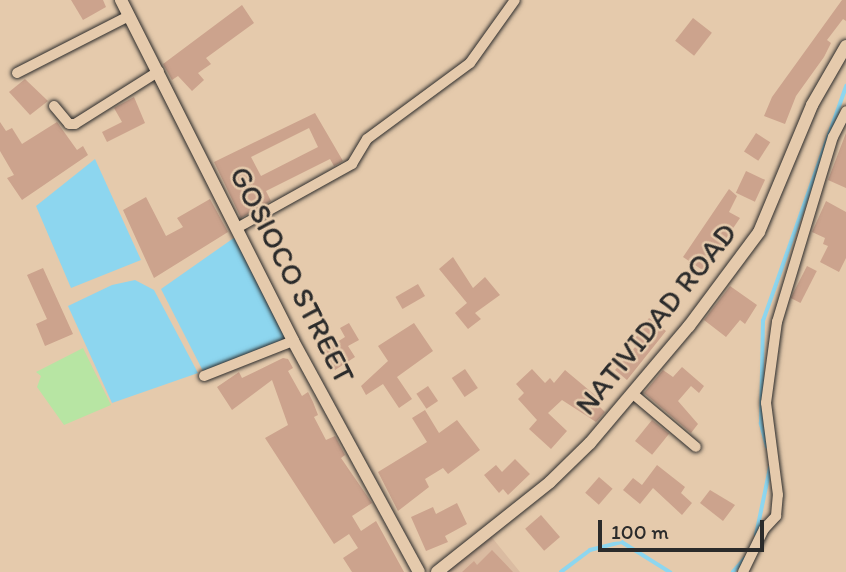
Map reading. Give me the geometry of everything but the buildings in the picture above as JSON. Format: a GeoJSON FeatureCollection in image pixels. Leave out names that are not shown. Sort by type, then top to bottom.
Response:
{"type":"FeatureCollection","features":[{"type":"Feature","properties":{"kind":"street","name":"GOSIOCO STREET"},"geometry":{"type":"LineString","coordinates":[[121,0],[293,341],[419,572]]}},
{"type":"Feature","properties":{"kind":"street"},"geometry":{"type":"LineString","coordinates":[[237,228],[352,164],[368,139],[470,63],[515,0]]}},
{"type":"Feature","properties":{"kind":"street"},"geometry":{"type":"LineString","coordinates":[[17,73],[129,16]]}},
{"type":"Feature","properties":{"kind":"street","name":"NATIVIDAD ROAD"},"geometry":{"type":"LineString","coordinates":[[437,572],[550,482],[632,394],[759,232],[812,105],[846,46]]}},
{"type":"Feature","properties":{"kind":"street"},"geometry":{"type":"LineString","coordinates":[[54,106],[69,124],[75,124],[159,71]]}},
{"type":"Feature","properties":{"kind":"street"},"geometry":{"type":"LineString","coordinates":[[743,572],[764,529],[776,516],[778,495],[766,403],[777,322],[833,137],[846,111]]}},
{"type":"Feature","properties":{"kind":"street"},"geometry":{"type":"LineString","coordinates":[[204,376],[293,341]]}},
{"type":"Feature","properties":{"kind":"street"},"geometry":{"type":"LineString","coordinates":[[632,394],[696,447]]}},
{"type":"Feature","properties":{"kind":"shaded area"},"geometry":{"type":"Polygon","coordinates":[[[490,535],[520,572],[447,572],[490,535]]]}},
{"type":"Feature","properties":{"kind":"green space"},"geometry":{"type":"Polygon","coordinates":[[[83,348],[111,405],[64,425],[37,387],[41,376],[36,372],[83,348]]]}},
{"type":"Feature","properties":{"kind":"water"},"geometry":{"type":"Polygon","coordinates":[[[95,159],[141,260],[71,288],[36,206],[95,159]]]}},
{"type":"Feature","properties":{"kind":"water"},"geometry":{"type":"Polygon","coordinates":[[[238,235],[288,341],[204,373],[161,289],[238,235]]]}},
{"type":"Feature","properties":{"kind":"water"},"geometry":{"type":"Polygon","coordinates":[[[135,280],[154,290],[198,373],[112,403],[68,306],[112,285],[135,280]]]}},
{"type":"Feature","properties":{"kind":"waterway"},"geometry":{"type":"LineString","coordinates":[[767,447],[761,424],[763,321],[846,86]]}},
{"type":"Feature","properties":{"kind":"waterway"},"geometry":{"type":"LineString","coordinates":[[756,535],[770,468]]}},
{"type":"Feature","properties":{"kind":"waterway"},"geometry":{"type":"LineString","coordinates":[[561,572],[590,550],[622,542],[670,572]]}},
{"type":"Feature","properties":{"kind":"waterway"},"geometry":{"type":"LineString","coordinates":[[733,572],[745,558]]}}]}
